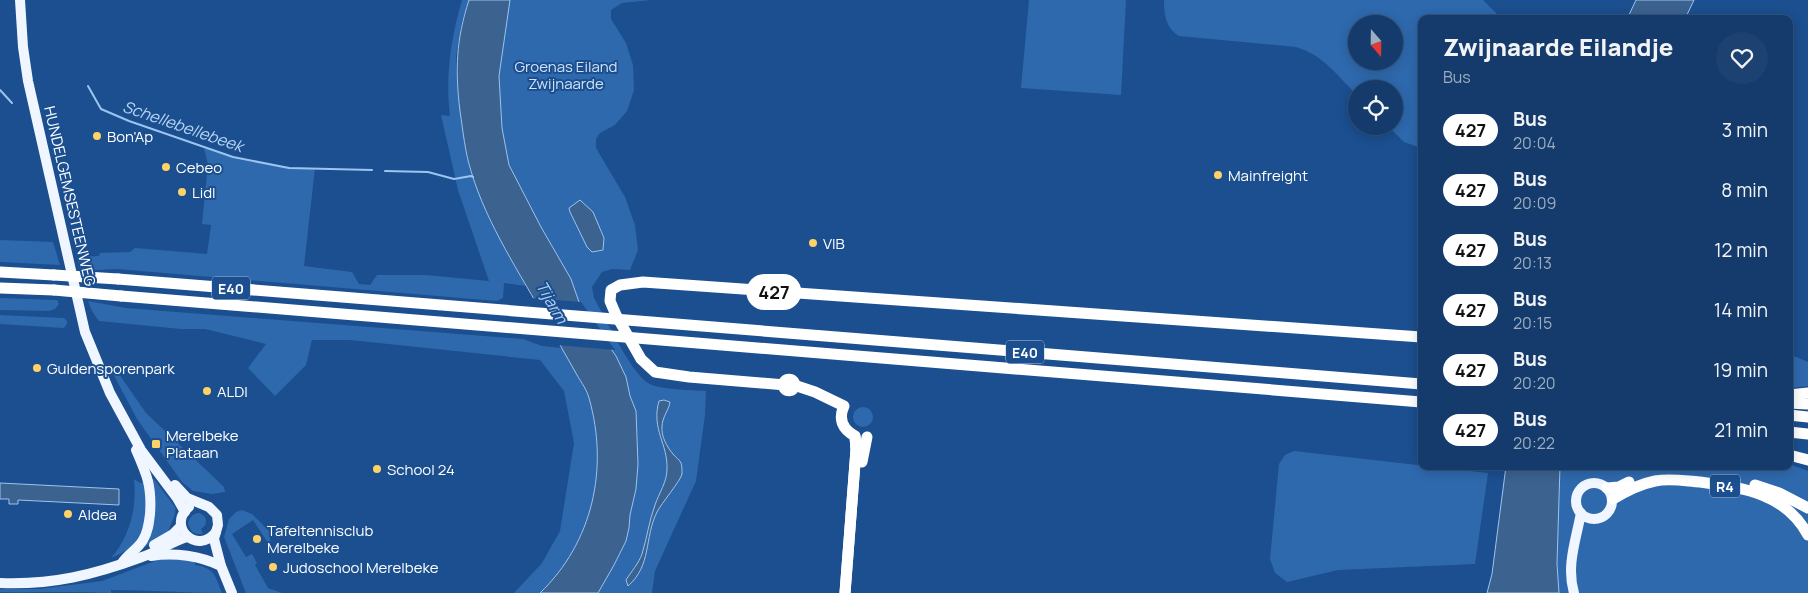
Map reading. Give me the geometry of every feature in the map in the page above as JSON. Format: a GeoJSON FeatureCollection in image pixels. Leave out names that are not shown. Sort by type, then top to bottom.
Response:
{"type":"FeatureCollection","features":[{"type":"Feature","properties":{"kind":"highway","name":"E40"},"geometry":{"type":"LineString","coordinates":[[0,272],[118,279],[1418,384]]}},
{"type":"Feature","properties":{"kind":"highway","name":"E40"},"geometry":{"type":"LineString","coordinates":[[0,288],[54,290],[1418,402]]}},
{"type":"Feature","properties":{"kind":"highway"},"geometry":{"type":"LineString","coordinates":[[1793,395],[1808,393]]}},
{"type":"Feature","properties":{"kind":"highway"},"geometry":{"type":"LineString","coordinates":[[1793,403],[1808,404]]}},
{"type":"Feature","properties":{"kind":"highway"},"geometry":{"type":"LineString","coordinates":[[1793,415],[1808,417]]}},
{"type":"Feature","properties":{"kind":"highway"},"geometry":{"type":"LineString","coordinates":[[1793,432],[1808,434]]}},
{"type":"Feature","properties":{"kind":"highway"},"geometry":{"type":"LineString","coordinates":[[846,593],[856,450],[855,436]]}},
{"type":"Feature","properties":{"kind":"highway"},"geometry":{"type":"LineString","coordinates":[[853,593],[863,452],[867,437]]}},
{"type":"Feature","properties":{"kind":"highway"},"geometry":{"type":"LineString","coordinates":[[1793,451],[1808,453]]}},
{"type":"Feature","properties":{"kind":"highway"},"geometry":{"type":"LineString","coordinates":[[1793,456],[1808,460]]}},
{"type":"Feature","properties":{"kind":"highway","name":"R4"},"geometry":{"type":"LineString","coordinates":[[1607,488],[1619,487],[1638,478],[1654,474],[1681,473],[1739,481],[1760,486],[1780,493],[1808,508]]}},
{"type":"Feature","properties":{"kind":"highway","name":"R4"},"geometry":{"type":"LineString","coordinates":[[1613,499],[1644,484],[1667,479],[1748,490],[1781,504],[1793,513],[1808,535]]}},
{"type":"Feature","properties":{"kind":"main road","name":"HUNDELGEMSESTEENWEG"},"geometry":{"type":"LineString","coordinates":[[20,0],[23,47],[28,81],[86,332],[110,393],[141,450],[177,498],[185,512]]}},
{"type":"Feature","properties":{"kind":"main road","name":"HUNDELGEMSESTEENWEG"},"geometry":{"type":"LineString","coordinates":[[110,393],[111,404],[133,443],[151,489],[149,526],[146,534],[139,546],[128,554],[120,565]]}},
{"type":"Feature","properties":{"kind":"main road","name":"HUNDELGEMSESTEENWEG"},"geometry":{"type":"LineString","coordinates":[[129,425],[182,494],[209,507],[216,515],[218,525],[214,539],[221,566],[232,593]]}},
{"type":"Feature","properties":{"kind":"main road"},"geometry":{"type":"LineString","coordinates":[[1574,593],[1571,568],[1572,548],[1580,513],[1576,501],[1581,489],[1593,483],[1607,488],[1613,499],[1611,510],[1607,515],[1596,520],[1580,513]]}},
{"type":"Feature","properties":{"kind":"main road"},"geometry":{"type":"LineString","coordinates":[[137,559],[173,534],[181,526],[185,512],[191,506],[201,504]]}},
{"type":"Feature","properties":{"kind":"main road"},"geometry":{"type":"LineString","coordinates":[[1576,535],[1590,519]]}},
{"type":"Feature","properties":{"kind":"main road"},"geometry":{"type":"LineString","coordinates":[[181,526],[188,537],[195,541],[209,539],[216,532]]}},
{"type":"Feature","properties":{"kind":"main road"},"geometry":{"type":"LineString","coordinates":[[0,583],[50,582],[88,575],[137,559],[188,537]]}},
{"type":"Feature","properties":{"kind":"main road","name":"HUNDELGEMSESTEENWEG"},"geometry":{"type":"LineString","coordinates":[[202,541],[221,566]]}},
{"type":"Feature","properties":{"kind":"main road"},"geometry":{"type":"LineString","coordinates":[[137,559],[164,555],[192,557],[221,566]]}},
{"type":"Feature","properties":{"kind":"green space"},"geometry":{"type":"Polygon","coordinates":[[[462,0],[469,0],[462,21],[456,56],[457,86],[470,170],[490,221],[526,286],[504,283],[503,298],[497,301],[117,269],[97,270],[80,268],[77,257],[99,256],[100,253],[130,252],[135,248],[207,254],[211,225],[202,224],[208,164],[204,149],[206,148],[259,162],[287,167],[315,168],[304,266],[352,272],[359,284],[370,285],[377,275],[426,275],[489,281],[458,190],[441,115],[450,116],[448,86],[450,57],[462,0]]]}},
{"type":"Feature","properties":{"kind":"green space","name":"Groenas Eiland Zwijnaarde"},"geometry":{"type":"Polygon","coordinates":[[[510,0],[651,0],[622,3],[611,10],[611,19],[626,43],[633,65],[634,90],[627,111],[615,125],[600,133],[596,139],[596,148],[625,197],[635,225],[638,250],[630,270],[612,269],[602,272],[592,287],[594,298],[611,331],[626,357],[641,377],[648,383],[660,387],[706,391],[705,415],[696,481],[655,571],[652,593],[598,593],[626,541],[629,528],[636,490],[638,464],[636,411],[630,396],[626,377],[616,356],[580,305],[571,279],[541,227],[509,165],[502,128],[499,76],[510,0]]]}},
{"type":"Feature","properties":{"kind":"green space"},"geometry":{"type":"Polygon","coordinates":[[[1029,0],[1126,0],[1121,95],[1021,88],[1029,0]]]}},
{"type":"Feature","properties":{"kind":"green space"},"geometry":{"type":"Polygon","coordinates":[[[1164,0],[1483,0],[1498,15],[1418,15],[1418,147],[1404,142],[1397,135],[1403,135],[1403,80],[1348,80],[1348,86],[1322,60],[1296,47],[1179,36],[1169,25],[1165,16],[1164,0]]]}},
{"type":"Feature","properties":{"kind":"green space"},"geometry":{"type":"Polygon","coordinates":[[[0,240],[53,242],[60,265],[0,262],[0,240]]]}},
{"type":"Feature","properties":{"kind":"green space"},"geometry":{"type":"Polygon","coordinates":[[[0,298],[57,300],[59,304],[55,309],[49,311],[0,310],[0,298]]]}},
{"type":"Feature","properties":{"kind":"green space"},"geometry":{"type":"Polygon","coordinates":[[[88,301],[126,308],[523,339],[542,346],[562,348],[589,398],[597,445],[595,491],[581,535],[557,575],[541,593],[514,593],[542,563],[560,531],[574,443],[564,391],[540,360],[350,340],[312,340],[306,365],[275,396],[248,368],[266,344],[205,329],[181,329],[99,321],[88,301]]]}},
{"type":"Feature","properties":{"kind":"green space"},"geometry":{"type":"Polygon","coordinates":[[[0,315],[64,318],[67,324],[64,328],[0,324],[0,315]]]}},
{"type":"Feature","properties":{"kind":"green space"},"geometry":{"type":"Polygon","coordinates":[[[1793,356],[1808,362],[1808,386],[1793,388],[1793,356]]]}},
{"type":"Feature","properties":{"kind":"green space"},"geometry":{"type":"Polygon","coordinates":[[[112,364],[146,413],[224,487],[225,492],[212,494],[193,491],[182,482],[137,419],[109,366],[112,364]]]}},
{"type":"Feature","properties":{"kind":"green space"},"geometry":{"type":"Polygon","coordinates":[[[863,407],[870,410],[873,417],[870,424],[863,427],[856,424],[853,417],[856,410],[863,407]]]}},
{"type":"Feature","properties":{"kind":"green space"},"geometry":{"type":"Polygon","coordinates":[[[1294,451],[1418,465],[1418,470],[1462,470],[1488,473],[1475,564],[1338,570],[1287,582],[1275,573],[1270,559],[1279,464],[1285,455],[1294,451]]]}},
{"type":"Feature","properties":{"kind":"green space"},"geometry":{"type":"Polygon","coordinates":[[[1793,465],[1808,471],[1808,593],[1559,593],[1557,564],[1560,470],[1793,470],[1793,465]]]}},
{"type":"Feature","properties":{"kind":"green space"},"geometry":{"type":"Polygon","coordinates":[[[134,479],[140,483],[146,482],[143,528],[140,537],[134,545],[111,558],[123,540],[131,521],[135,490],[134,479]]]}},
{"type":"Feature","properties":{"kind":"green space"},"geometry":{"type":"Polygon","coordinates":[[[154,479],[175,507],[175,514],[169,532],[138,551],[143,545],[150,480],[154,479]]]}},
{"type":"Feature","properties":{"kind":"green space"},"geometry":{"type":"Polygon","coordinates":[[[242,510],[252,514],[270,532],[270,546],[253,520],[232,534],[246,557],[252,554],[257,563],[255,565],[268,588],[282,593],[246,593],[224,537],[229,519],[236,512],[242,510]]]}},
{"type":"Feature","properties":{"kind":"green space"},"geometry":{"type":"Polygon","coordinates":[[[195,513],[200,513],[205,517],[206,522],[201,529],[203,534],[197,534],[192,532],[188,524],[195,513]]]}},
{"type":"Feature","properties":{"kind":"green space"},"geometry":{"type":"Polygon","coordinates":[[[163,558],[195,561],[195,565],[207,568],[218,582],[222,593],[111,590],[111,593],[0,592],[0,589],[39,589],[102,581],[163,558]]]}},
{"type":"Feature","properties":{"kind":"water","name":"Tijarm"},"geometry":{"type":"Polygon","coordinates":[[[469,0],[510,0],[499,76],[502,128],[509,165],[541,227],[571,279],[580,305],[616,356],[626,377],[630,396],[636,411],[638,464],[636,489],[629,528],[626,541],[598,593],[540,593],[558,573],[573,551],[592,503],[597,451],[595,424],[587,392],[495,230],[471,171],[460,111],[457,82],[461,28],[469,0]]]}},
{"type":"Feature","properties":{"kind":"water"},"geometry":{"type":"Polygon","coordinates":[[[1636,0],[1694,0],[1687,15],[1629,15],[1636,0]]]}},
{"type":"Feature","properties":{"kind":"water"},"geometry":{"type":"Polygon","coordinates":[[[580,200],[593,212],[604,238],[603,250],[592,252],[587,247],[570,212],[569,208],[580,200]]]}},
{"type":"Feature","properties":{"kind":"water"},"geometry":{"type":"Polygon","coordinates":[[[659,401],[670,402],[662,423],[662,434],[669,448],[682,465],[682,474],[657,512],[641,569],[628,586],[626,580],[642,554],[653,511],[667,474],[667,460],[657,420],[659,401]]]}},
{"type":"Feature","properties":{"kind":"water"},"geometry":{"type":"Polygon","coordinates":[[[1505,470],[1560,470],[1557,564],[1559,593],[1487,593],[1492,574],[1505,470]]]}},
{"type":"Feature","properties":{"kind":"water"},"geometry":{"type":"Polygon","coordinates":[[[0,483],[119,489],[119,505],[18,500],[18,504],[9,504],[9,499],[0,499],[0,483]]]}},
{"type":"Feature","properties":{"kind":"pier"},"geometry":{"type":"Polygon","coordinates":[[[531,298],[581,302],[615,350],[557,345],[531,298]]]}},
{"type":"Feature","properties":{"kind":"waterway","name":"Schellebellebeek"},"geometry":{"type":"LineString","coordinates":[[88,86],[101,109],[129,121],[233,157],[289,168],[372,170]]}},
{"type":"Feature","properties":{"kind":"waterway","name":"Schellebellebeek"},"geometry":{"type":"LineString","coordinates":[[0,90],[12,103]]}},
{"type":"Feature","properties":{"kind":"waterway","name":"Schellebellebeek"},"geometry":{"type":"LineString","coordinates":[[385,171],[428,172],[454,179],[473,177]]}},
{"type":"Feature","properties":{"kind":"bus line","name":"427"},"geometry":{"type":"LineString","coordinates":[[845,593],[856,440],[855,436],[848,433],[843,427],[841,413],[844,406],[815,392],[797,386],[689,377],[655,372],[641,359],[616,315],[610,301],[611,290],[620,285],[643,282],[1418,337]]}},
{"type":"Feature","properties":{"kind":"place","name":"Bon'Ap"},"geometry":{"type":"Point","coordinates":[97,136]}},
{"type":"Feature","properties":{"kind":"place","name":"Cebeo"},"geometry":{"type":"Point","coordinates":[166,167]}},
{"type":"Feature","properties":{"kind":"place","name":"Mainfreight"},"geometry":{"type":"Point","coordinates":[1218,175]}},
{"type":"Feature","properties":{"kind":"place","name":"Lidl"},"geometry":{"type":"Point","coordinates":[182,192]}},
{"type":"Feature","properties":{"kind":"place","name":"VIB"},"geometry":{"type":"Point","coordinates":[813,243]}},
{"type":"Feature","properties":{"kind":"place","name":"Guldensporenpark"},"geometry":{"type":"Point","coordinates":[37,368]}},
{"type":"Feature","properties":{"kind":"place","name":"ALDI"},"geometry":{"type":"Point","coordinates":[207,391]}},
{"type":"Feature","properties":{"kind":"place","name":"Merelbeke Plataan"},"geometry":{"type":"Point","coordinates":[156,444]}},
{"type":"Feature","properties":{"kind":"place","name":"School 24"},"geometry":{"type":"Point","coordinates":[377,469]}},
{"type":"Feature","properties":{"kind":"place","name":"Aldea"},"geometry":{"type":"Point","coordinates":[68,514]}},
{"type":"Feature","properties":{"kind":"place","name":"Tafeltennisclub Merelbeke"},"geometry":{"type":"Point","coordinates":[257,539]}},
{"type":"Feature","properties":{"kind":"place","name":"Judoschool Merelbeke"},"geometry":{"type":"Point","coordinates":[273,567]}}]}
